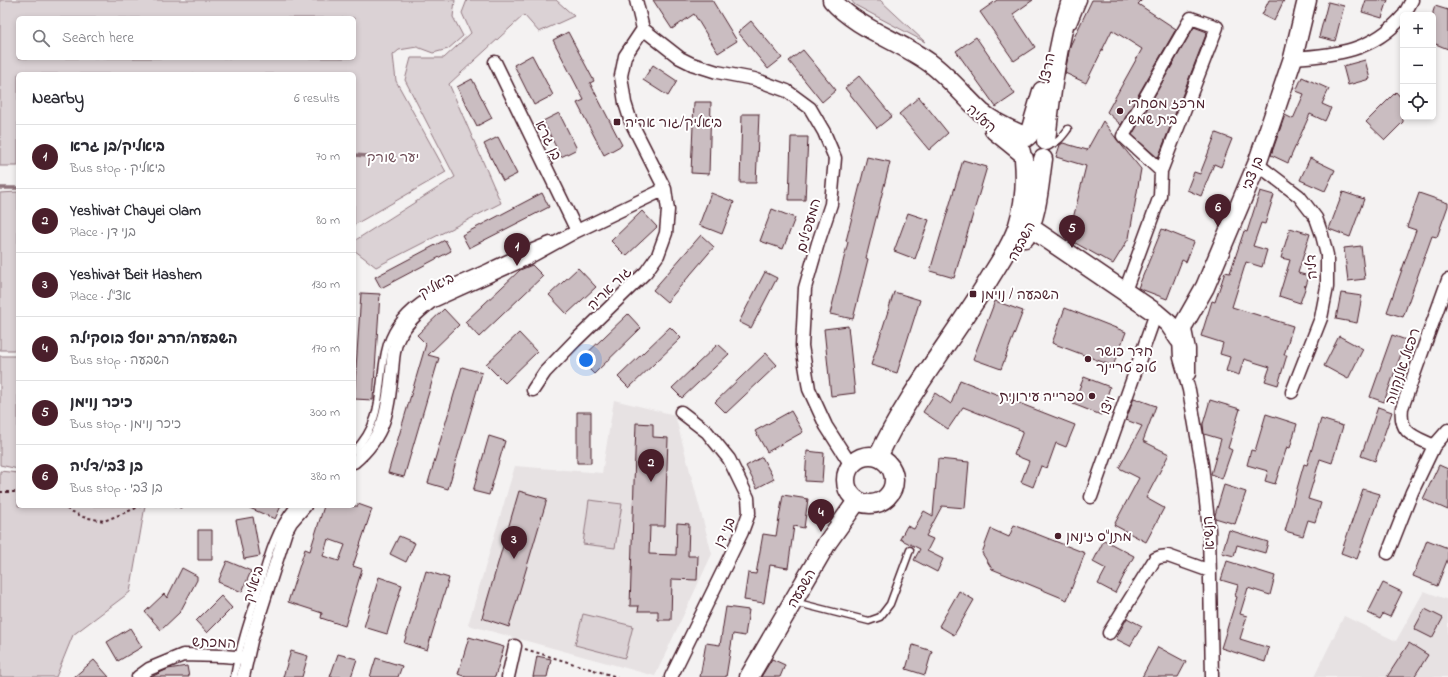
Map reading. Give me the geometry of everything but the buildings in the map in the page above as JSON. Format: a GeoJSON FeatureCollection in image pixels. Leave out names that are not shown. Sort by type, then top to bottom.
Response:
{"type":"FeatureCollection","features":[{"type":"Feature","properties":{"kind":"main road","name":"העליה"},"geometry":{"type":"LineString","coordinates":[[821,0],[830,14],[843,25],[868,37],[898,44]]}},
{"type":"Feature","properties":{"kind":"main road","name":"העליה"},"geometry":{"type":"LineString","coordinates":[[832,0],[841,10],[855,20],[931,64],[948,79],[972,112],[1025,146]]}},
{"type":"Feature","properties":{"kind":"main road","name":"הרצל"},"geometry":{"type":"LineString","coordinates":[[1025,146],[1040,101],[1048,57],[1062,0]]}},
{"type":"Feature","properties":{"kind":"main road","name":"הרצל"},"geometry":{"type":"LineString","coordinates":[[1046,149],[1050,101],[1058,52],[1071,0]]}},
{"type":"Feature","properties":{"kind":"main road","name":"בן צבי"},"geometry":{"type":"LineString","coordinates":[[1181,332],[1205,288],[1257,164],[1293,58],[1307,0]]}},
{"type":"Feature","properties":{"kind":"main road"},"geometry":{"type":"LineString","coordinates":[[1039,135],[1046,149],[1036,163],[1032,162],[1025,146],[1039,135]]}},
{"type":"Feature","properties":{"kind":"main road","name":"השבעה"},"geometry":{"type":"LineString","coordinates":[[878,457],[889,434],[905,407],[971,309],[1008,248],[1018,227],[1024,202],[1026,180],[1025,146]]}},
{"type":"Feature","properties":{"kind":"main road","name":"השבעה"},"geometry":{"type":"LineString","coordinates":[[971,309],[990,289],[1011,260],[1031,228],[1046,149]]}},
{"type":"Feature","properties":{"kind":"main road"},"geometry":{"type":"LineString","coordinates":[[1031,228],[1156,313],[1173,317],[1181,332]]}},
{"type":"Feature","properties":{"kind":"main road"},"geometry":{"type":"LineString","coordinates":[[866,456],[878,457],[888,464],[894,475],[894,481],[890,493],[886,498],[875,504],[869,505],[852,498],[846,487],[846,475],[851,464],[855,460],[866,456]]}},
{"type":"Feature","properties":{"kind":"main road","name":"השבעה"},"geometry":{"type":"LineString","coordinates":[[748,677],[827,543],[857,501]]}},
{"type":"Feature","properties":{"kind":"street"},"geometry":{"type":"LineString","coordinates":[[636,0],[644,29],[625,56],[622,76],[625,103],[632,122],[665,189]]}},
{"type":"Feature","properties":{"kind":"street"},"geometry":{"type":"LineString","coordinates":[[1405,12],[1412,0]]}},
{"type":"Feature","properties":{"kind":"street"},"geometry":{"type":"LineString","coordinates":[[1125,291],[1160,196],[1161,171],[1217,28],[1191,18],[1124,136],[1161,171]]}},
{"type":"Feature","properties":{"kind":"street"},"geometry":{"type":"LineString","coordinates":[[1293,58],[1312,57],[1359,48],[1379,38],[1394,27],[1400,19]]}},
{"type":"Feature","properties":{"kind":"street","name":"המעפילים"},"geometry":{"type":"LineString","coordinates":[[644,29],[680,58],[692,64],[717,72],[754,79],[787,90],[810,108],[824,132],[835,158],[831,204],[805,288],[802,346],[809,389],[826,426],[851,464]]}},
{"type":"Feature","properties":{"kind":"street","name":"בן גרא"},"geometry":{"type":"LineString","coordinates":[[495,62],[576,232]]}},
{"type":"Feature","properties":{"kind":"street","name":"דליה"},"geometry":{"type":"LineString","coordinates":[[1257,164],[1281,181],[1304,201],[1316,218],[1327,255],[1327,287],[1321,318],[1292,392]]}},
{"type":"Feature","properties":{"kind":"street","name":"ביאליק"},"geometry":{"type":"LineString","coordinates":[[356,460],[369,448],[382,426],[388,408],[394,354],[397,341],[410,320],[431,302],[528,258],[576,232],[665,189]]}},
{"type":"Feature","properties":{"kind":"street","name":"גור אריה"},"geometry":{"type":"LineString","coordinates":[[533,390],[545,372],[646,272],[658,255],[666,233],[668,210],[665,189]]}},
{"type":"Feature","properties":{"kind":"street","name":"רפאל אלנקווה"},"geometry":{"type":"LineString","coordinates":[[1434,446],[1411,435],[1405,429],[1401,418],[1401,413],[1448,280]]}},
{"type":"Feature","properties":{"kind":"street","name":"ויצו"},"geometry":{"type":"LineString","coordinates":[[1090,497],[1156,313]]}},
{"type":"Feature","properties":{"kind":"street","name":"הנשיא"},"geometry":{"type":"LineString","coordinates":[[1181,332],[1189,348],[1189,390],[1202,465],[1208,530],[1212,677]]}},
{"type":"Feature","properties":{"kind":"street","name":"בני דן"},"geometry":{"type":"LineString","coordinates":[[671,677],[750,513],[748,498],[729,459],[707,432],[681,412]]}},
{"type":"Feature","properties":{"kind":"street"},"geometry":{"type":"LineString","coordinates":[[1388,553],[1412,492],[1434,446],[1448,430]]}},
{"type":"Feature","properties":{"kind":"street","name":"ביאליק"},"geometry":{"type":"LineString","coordinates":[[243,677],[243,658],[251,641],[286,531],[291,522],[303,508]]}},
{"type":"Feature","properties":{"kind":"street"},"geometry":{"type":"LineString","coordinates":[[1109,632],[1155,559],[1160,556],[1168,556],[1210,571]]}},
{"type":"Feature","properties":{"kind":"street"},"geometry":{"type":"LineString","coordinates":[[508,677],[515,646]]}},
{"type":"Feature","properties":{"kind":"street","name":"המכתש"},"geometry":{"type":"LineString","coordinates":[[138,677],[149,669],[183,655],[243,658]]}},
{"type":"Feature","properties":{"kind":"lane","name":"הרצל"},"geometry":{"type":"LineString","coordinates":[[1058,52],[1070,31],[1083,0]]}},
{"type":"Feature","properties":{"kind":"lane"},"geometry":{"type":"LineString","coordinates":[[1046,149],[1062,138],[1068,129]]}},
{"type":"Feature","properties":{"kind":"lane","name":"ביאליק"},"geometry":{"type":"LineString","coordinates":[[356,449],[367,436],[377,412],[385,352],[390,337],[400,321],[414,306],[432,292],[544,242],[576,232]]}},
{"type":"Feature","properties":{"kind":"lane","name":"ביאליק"},"geometry":{"type":"LineString","coordinates":[[234,677],[243,658],[242,640],[272,545],[284,517],[292,508]]}},
{"type":"Feature","properties":{"kind":"lane"},"geometry":{"type":"LineString","coordinates":[[793,601],[869,620],[880,617],[890,604],[910,550]]}},
{"type":"Feature","properties":{"kind":"path"},"geometry":{"type":"LineString","coordinates":[[0,492],[16,492]]}},
{"type":"Feature","properties":{"kind":"path"},"geometry":{"type":"LineString","coordinates":[[65,508],[83,517],[104,521],[136,508]]}},
{"type":"Feature","properties":{"kind":"path"},"geometry":{"type":"LineString","coordinates":[[515,646],[618,677]]}},
{"type":"Feature","properties":{"kind":"shaded area"},"geometry":{"type":"Polygon","coordinates":[[[614,400],[675,415],[712,554],[655,676],[468,625],[515,466],[602,473],[614,400]]]}},
{"type":"Feature","properties":{"kind":"shaded area"},"geometry":{"type":"Polygon","coordinates":[[[1424,591],[1448,600],[1448,677],[1314,677],[1344,616],[1396,641],[1424,591]]]}},
{"type":"Feature","properties":{"kind":"green space","name":"יער שורק"},"geometry":{"type":"Polygon","coordinates":[[[0,0],[455,0],[453,17],[463,36],[448,49],[433,53],[417,47],[399,50],[393,55],[396,81],[446,172],[356,224],[356,72],[16,72],[16,166],[0,166],[0,0]]]}},
{"type":"Feature","properties":{"kind":"green space"},"geometry":{"type":"Polygon","coordinates":[[[467,0],[556,0],[574,16],[539,32],[524,15],[449,84],[501,203],[376,267],[356,252],[356,240],[455,177],[405,80],[411,58],[444,58],[471,33],[462,13],[467,0]]]}},
{"type":"Feature","properties":{"kind":"green space"},"geometry":{"type":"Polygon","coordinates":[[[851,0],[880,0],[925,42],[855,5],[851,0]]]}},
{"type":"Feature","properties":{"kind":"green space"},"geometry":{"type":"Polygon","coordinates":[[[16,192],[16,350],[0,350],[0,193],[16,192]]]}},
{"type":"Feature","properties":{"kind":"green space"},"geometry":{"type":"Polygon","coordinates":[[[0,356],[16,356],[16,469],[0,465],[0,356]]]}},
{"type":"Feature","properties":{"kind":"green space"},"geometry":{"type":"Polygon","coordinates":[[[0,471],[16,473],[16,508],[145,508],[130,592],[73,635],[56,677],[0,677],[0,471]]]}},
{"type":"Feature","properties":{"kind":"green space"},"geometry":{"type":"Polygon","coordinates":[[[589,500],[622,504],[615,548],[583,544],[589,500]]]}},
{"type":"Feature","properties":{"kind":"green space"},"geometry":{"type":"Polygon","coordinates":[[[583,614],[633,626],[625,658],[575,645],[583,614]]]}},
{"type":"Feature","properties":{"kind":"waterway"},"geometry":{"type":"LineString","coordinates":[[356,155],[395,158]]}},
{"type":"Feature","properties":{"kind":"waterway"},"geometry":{"type":"LineString","coordinates":[[0,188],[16,188]]}},
{"type":"Feature","properties":{"kind":"place","name":"מרכז מסחרי בית שמש"},"geometry":{"type":"Point","coordinates":[1120,111]}},
{"type":"Feature","properties":{"kind":"place","name":"ביאליק/גור אריה"},"geometry":{"type":"Point","coordinates":[617,122]}},
{"type":"Feature","properties":{"kind":"place","name":"בן צבי/דליה"},"geometry":{"type":"Point","coordinates":[1218,227]}},
{"type":"Feature","properties":{"kind":"place","name":"כיכר נוימן"},"geometry":{"type":"Point","coordinates":[1072,248]}},
{"type":"Feature","properties":{"kind":"place","name":"ביאליק/בן גרא"},"geometry":{"type":"Point","coordinates":[517,266]}},
{"type":"Feature","properties":{"kind":"place","name":"השבעה / נוימן"},"geometry":{"type":"Point","coordinates":[973,294]}},
{"type":"Feature","properties":{"kind":"place","name":"חדר כושר טופ טריינר"},"geometry":{"type":"Point","coordinates":[1088,359]}},
{"type":"Feature","properties":{"kind":"place","name":"ספרייה עירונית"},"geometry":{"type":"Point","coordinates":[1092,396]}},
{"type":"Feature","properties":{"kind":"place","name":"Yeshivat Chayei Olam"},"geometry":{"type":"Point","coordinates":[651,482]}},
{"type":"Feature","properties":{"kind":"place","name":"השבעה/הרב יוסף בוסקילה"},"geometry":{"type":"Point","coordinates":[821,532]}},
{"type":"Feature","properties":{"kind":"place","name":"מתנ\"ס זינמן"},"geometry":{"type":"Point","coordinates":[1058,536]}},
{"type":"Feature","properties":{"kind":"place","name":"Yeshivat Beit Hashem"},"geometry":{"type":"Point","coordinates":[514,559]}}]}
